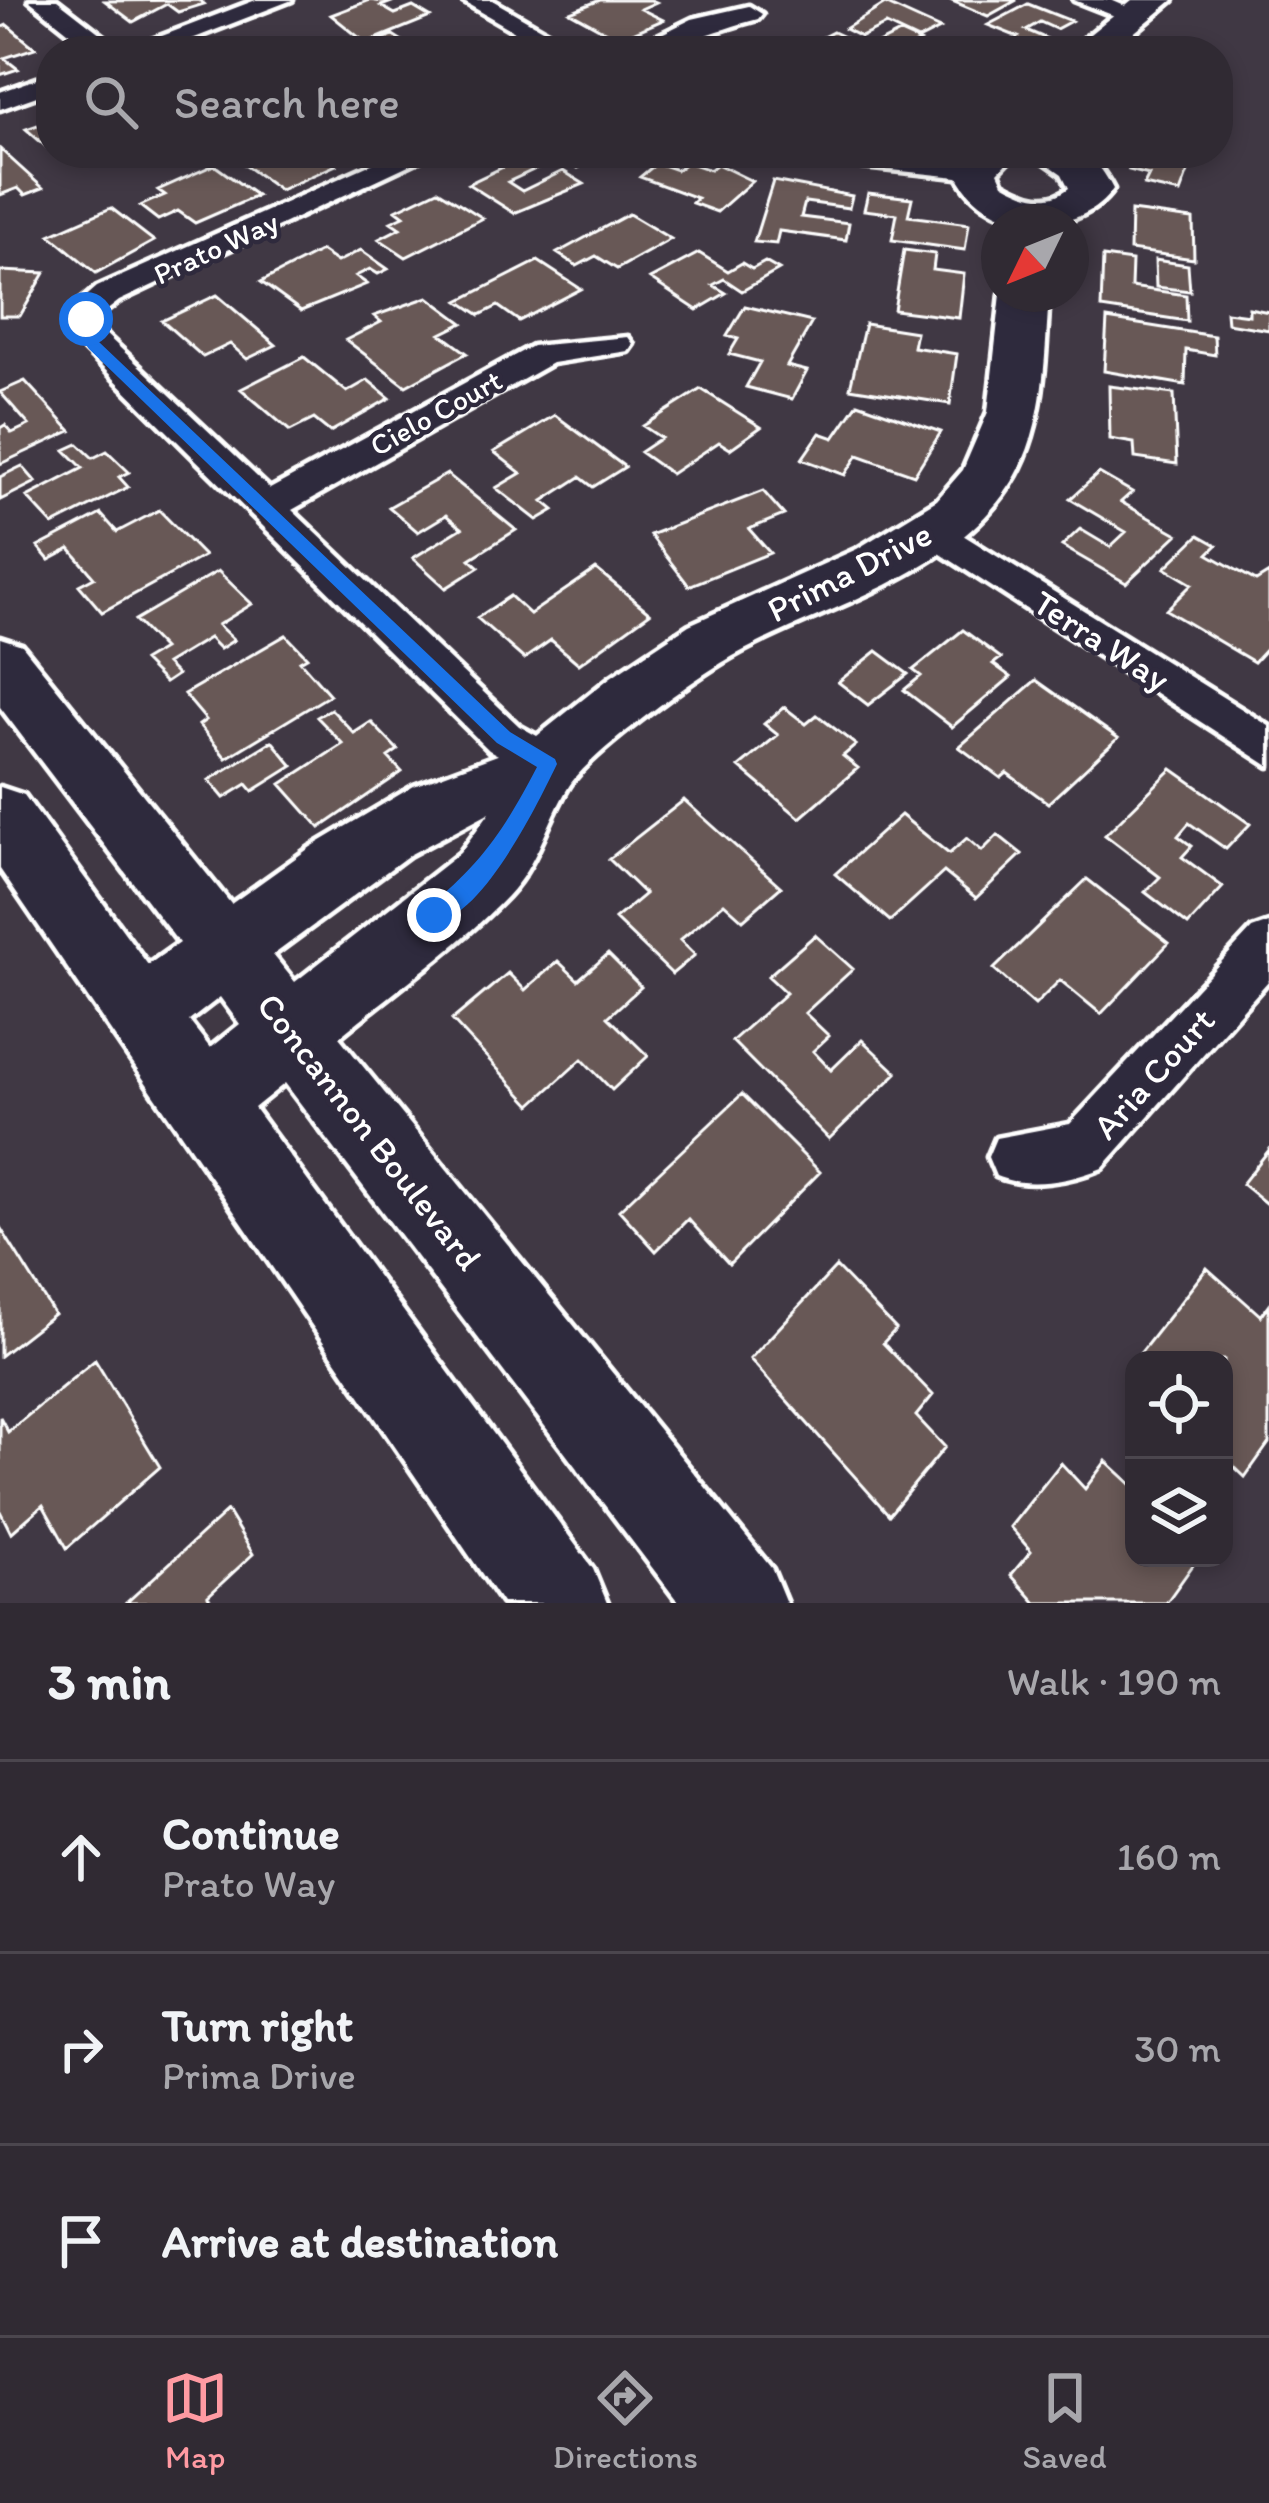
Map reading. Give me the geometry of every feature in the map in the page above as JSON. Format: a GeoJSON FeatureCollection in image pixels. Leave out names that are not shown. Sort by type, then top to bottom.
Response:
{"type":"FeatureCollection","features":[{"type":"Feature","properties":{"kind":"street"},"geometry":{"type":"LineString","coordinates":[[41,0],[90,36]]}},
{"type":"Feature","properties":{"kind":"street"},"geometry":{"type":"LineString","coordinates":[[178,36],[280,0]]}},
{"type":"Feature","properties":{"kind":"street"},"geometry":{"type":"LineString","coordinates":[[473,0],[539,36]]}},
{"type":"Feature","properties":{"kind":"street"},"geometry":{"type":"LineString","coordinates":[[1086,0],[1143,7]]}},
{"type":"Feature","properties":{"kind":"street"},"geometry":{"type":"LineString","coordinates":[[1107,36],[1143,7]]}},
{"type":"Feature","properties":{"kind":"street"},"geometry":{"type":"LineString","coordinates":[[674,36],[701,24],[749,14]]}},
{"type":"Feature","properties":{"kind":"street"},"geometry":{"type":"LineString","coordinates":[[0,101],[36,88]]}},
{"type":"Feature","properties":{"kind":"street","name":"Prato Way"},"geometry":{"type":"LineString","coordinates":[[386,168],[108,294],[89,308],[85,333],[504,738],[548,764]]}},
{"type":"Feature","properties":{"kind":"street"},"geometry":{"type":"LineString","coordinates":[[986,168],[985,191],[1009,204]]}},
{"type":"Feature","properties":{"kind":"street"},"geometry":{"type":"LineString","coordinates":[[1076,204],[1091,189],[1081,168]]}},
{"type":"Feature","properties":{"kind":"street","name":"Prima Drive"},"geometry":{"type":"LineString","coordinates":[[205,1100],[484,874],[510,839],[548,764],[633,694],[710,641],[877,564],[957,514],[987,478],[1014,412],[1023,312]]}},
{"type":"Feature","properties":{"kind":"street","name":"Cielo Court"},"geometry":{"type":"LineString","coordinates":[[264,509],[544,353],[616,344]]}},
{"type":"Feature","properties":{"kind":"street","name":"Terra Way"},"geometry":{"type":"LineString","coordinates":[[934,531],[1269,748]]}},
{"type":"Feature","properties":{"kind":"street","name":"Concannon Boulevard"},"geometry":{"type":"LineString","coordinates":[[0,662],[738,1603]]}},
{"type":"Feature","properties":{"kind":"street","name":"Prima Drive"},"geometry":{"type":"LineString","coordinates":[[142,1012],[388,832],[488,778],[548,764]]}},
{"type":"Feature","properties":{"kind":"street"},"geometry":{"type":"LineString","coordinates":[[0,815],[559,1603]]}},
{"type":"Feature","properties":{"kind":"street","name":"Aria Court"},"geometry":{"type":"LineString","coordinates":[[1015,1157],[1083,1149],[1269,945]]}},
{"type":"Feature","properties":{"kind":"building"},"geometry":{"type":"Polygon","coordinates":[[[199,0],[204,4],[178,12],[167,4],[133,22],[105,1],[199,0]]]}},
{"type":"Feature","properties":{"kind":"building"},"geometry":{"type":"Polygon","coordinates":[[[370,0],[389,3],[381,6],[395,14],[413,7],[430,17],[383,36],[357,36],[331,15],[370,0]]]}},
{"type":"Feature","properties":{"kind":"building"},"geometry":{"type":"Polygon","coordinates":[[[600,0],[651,0],[656,2],[641,9],[663,20],[626,36],[614,36],[570,12],[600,0]]]}},
{"type":"Feature","properties":{"kind":"building"},"geometry":{"type":"Polygon","coordinates":[[[950,0],[1017,0],[988,16],[950,0]]]}},
{"type":"Feature","properties":{"kind":"building"},"geometry":{"type":"Polygon","coordinates":[[[885,4],[940,29],[926,36],[909,36],[886,25],[859,36],[845,29],[885,4]]]}},
{"type":"Feature","properties":{"kind":"building"},"geometry":{"type":"Polygon","coordinates":[[[1028,4],[1071,21],[1056,29],[1040,22],[1026,30],[1040,36],[1016,36],[988,25],[1028,4]]]}},
{"type":"Feature","properties":{"kind":"building"},"geometry":{"type":"Polygon","coordinates":[[[7,25],[35,48],[4,58],[18,69],[0,75],[0,28],[7,25]]]}},
{"type":"Feature","properties":{"kind":"building"},"geometry":{"type":"Polygon","coordinates":[[[0,149],[43,188],[25,195],[18,188],[0,195],[0,149]]]}},
{"type":"Feature","properties":{"kind":"building"},"geometry":{"type":"Polygon","coordinates":[[[207,168],[218,168],[257,196],[195,223],[178,211],[158,220],[140,206],[165,195],[158,190],[207,168]]]}},
{"type":"Feature","properties":{"kind":"building"},"geometry":{"type":"Polygon","coordinates":[[[249,168],[329,168],[280,190],[249,168]]]}},
{"type":"Feature","properties":{"kind":"building"},"geometry":{"type":"Polygon","coordinates":[[[501,168],[538,168],[508,182],[522,191],[563,171],[584,184],[514,213],[468,184],[501,168]]]}},
{"type":"Feature","properties":{"kind":"building"},"geometry":{"type":"Polygon","coordinates":[[[651,168],[725,168],[752,181],[717,212],[692,203],[697,198],[640,177],[651,168]]]}},
{"type":"Feature","properties":{"kind":"building"},"geometry":{"type":"Polygon","coordinates":[[[1189,168],[1180,193],[1144,185],[1149,175],[1129,170],[1189,168]]]}},
{"type":"Feature","properties":{"kind":"building"},"geometry":{"type":"Polygon","coordinates":[[[773,181],[852,196],[849,208],[805,202],[801,217],[849,223],[846,240],[779,231],[776,244],[754,242],[773,181]]]}},
{"type":"Feature","properties":{"kind":"building"},"geometry":{"type":"Polygon","coordinates":[[[438,190],[483,218],[406,257],[379,239],[400,228],[391,222],[404,216],[396,210],[438,190]]]}},
{"type":"Feature","properties":{"kind":"building"},"geometry":{"type":"Polygon","coordinates":[[[868,193],[912,198],[908,216],[969,224],[965,250],[892,240],[897,214],[864,210],[868,193]]]}},
{"type":"Feature","properties":{"kind":"building"},"geometry":{"type":"Polygon","coordinates":[[[111,208],[154,241],[96,273],[50,235],[111,208]]]}},
{"type":"Feature","properties":{"kind":"building"},"geometry":{"type":"Polygon","coordinates":[[[1131,211],[1193,219],[1194,259],[1130,250],[1131,211]]]}},
{"type":"Feature","properties":{"kind":"building"},"geometry":{"type":"Polygon","coordinates":[[[629,214],[671,239],[617,269],[596,256],[577,266],[557,253],[629,214]]]}},
{"type":"Feature","properties":{"kind":"building"},"geometry":{"type":"Polygon","coordinates":[[[361,250],[388,269],[378,274],[370,269],[356,276],[367,284],[301,311],[261,282],[321,251],[337,262],[361,250]]]}},
{"type":"Feature","properties":{"kind":"building"},"geometry":{"type":"Polygon","coordinates":[[[904,250],[935,254],[933,270],[964,274],[959,318],[894,310],[904,250]]]}},
{"type":"Feature","properties":{"kind":"building"},"geometry":{"type":"Polygon","coordinates":[[[699,253],[728,271],[742,263],[752,269],[765,262],[779,270],[742,291],[724,279],[713,285],[726,293],[697,310],[650,279],[699,253]]]}},
{"type":"Feature","properties":{"kind":"building"},"geometry":{"type":"Polygon","coordinates":[[[1103,257],[1132,261],[1131,287],[1186,295],[1187,321],[1101,308],[1103,257]]]}},
{"type":"Feature","properties":{"kind":"building"},"geometry":{"type":"Polygon","coordinates":[[[1155,260],[1188,265],[1190,291],[1156,287],[1155,260]]]}},
{"type":"Feature","properties":{"kind":"building"},"geometry":{"type":"Polygon","coordinates":[[[538,261],[581,289],[519,321],[498,306],[480,315],[459,301],[538,261]]]}},
{"type":"Feature","properties":{"kind":"building"},"geometry":{"type":"Polygon","coordinates":[[[0,271],[45,273],[20,316],[0,316],[0,271]]]}},
{"type":"Feature","properties":{"kind":"building"},"geometry":{"type":"Polygon","coordinates":[[[217,295],[276,345],[247,359],[230,344],[203,357],[162,321],[217,295]]]}},
{"type":"Feature","properties":{"kind":"building"},"geometry":{"type":"Polygon","coordinates":[[[428,297],[463,323],[441,334],[467,353],[406,386],[346,340],[381,322],[374,316],[428,297]]]}},
{"type":"Feature","properties":{"kind":"building"},"geometry":{"type":"Polygon","coordinates":[[[745,306],[812,322],[787,366],[807,371],[792,399],[746,387],[760,362],[729,354],[738,339],[727,336],[745,306]]]}},
{"type":"Feature","properties":{"kind":"building"},"geometry":{"type":"Polygon","coordinates":[[[1249,308],[1269,312],[1269,330],[1227,323],[1226,312],[1249,315],[1249,308]]]}},
{"type":"Feature","properties":{"kind":"building"},"geometry":{"type":"Polygon","coordinates":[[[1107,319],[1214,336],[1215,355],[1186,350],[1185,385],[1104,371],[1107,319]]]}},
{"type":"Feature","properties":{"kind":"building"},"geometry":{"type":"Polygon","coordinates":[[[865,324],[916,332],[913,347],[957,354],[950,404],[850,388],[865,324]]]}},
{"type":"Feature","properties":{"kind":"building"},"geometry":{"type":"Polygon","coordinates":[[[304,357],[347,392],[368,380],[390,398],[330,432],[314,419],[290,431],[241,389],[304,357]]]}},
{"type":"Feature","properties":{"kind":"building"},"geometry":{"type":"Polygon","coordinates":[[[25,381],[71,431],[0,464],[0,428],[5,425],[12,433],[29,425],[0,392],[25,381]]]}},
{"type":"Feature","properties":{"kind":"building"},"geometry":{"type":"Polygon","coordinates":[[[1109,386],[1174,394],[1177,464],[1135,458],[1134,443],[1110,439],[1109,386]]]}},
{"type":"Feature","properties":{"kind":"building"},"geometry":{"type":"Polygon","coordinates":[[[701,389],[761,427],[730,449],[719,442],[671,474],[640,452],[661,438],[643,426],[701,389]]]}},
{"type":"Feature","properties":{"kind":"building"},"geometry":{"type":"Polygon","coordinates":[[[858,403],[941,432],[914,475],[858,455],[845,475],[802,459],[820,433],[834,438],[858,403]]]}},
{"type":"Feature","properties":{"kind":"building"},"geometry":{"type":"Polygon","coordinates":[[[555,415],[625,467],[593,487],[580,477],[543,501],[554,510],[537,520],[496,488],[521,473],[494,452],[555,415]]]}},
{"type":"Feature","properties":{"kind":"building"},"geometry":{"type":"Polygon","coordinates":[[[78,444],[93,458],[107,451],[129,472],[119,477],[128,487],[53,525],[27,497],[83,468],[65,450],[78,444]]]}},
{"type":"Feature","properties":{"kind":"building"},"geometry":{"type":"Polygon","coordinates":[[[22,466],[36,482],[0,500],[0,477],[22,466]]]}},
{"type":"Feature","properties":{"kind":"building"},"geometry":{"type":"Polygon","coordinates":[[[1099,473],[1132,492],[1121,502],[1178,534],[1126,583],[1062,546],[1080,529],[1110,547],[1126,532],[1070,499],[1099,473]]]}},
{"type":"Feature","properties":{"kind":"building"},"geometry":{"type":"Polygon","coordinates":[[[447,474],[516,530],[470,559],[479,567],[446,588],[413,558],[462,528],[446,515],[418,532],[389,507],[447,474]]]}},
{"type":"Feature","properties":{"kind":"building"},"geometry":{"type":"Polygon","coordinates":[[[763,491],[784,515],[749,529],[770,553],[689,586],[650,535],[763,491]]]}},
{"type":"Feature","properties":{"kind":"building"},"geometry":{"type":"Polygon","coordinates":[[[159,510],[204,556],[102,612],[79,585],[94,577],[70,549],[49,560],[38,547],[101,514],[117,532],[159,510]]]}},
{"type":"Feature","properties":{"kind":"building"},"geometry":{"type":"Polygon","coordinates":[[[1199,535],[1217,545],[1208,554],[1256,581],[1269,573],[1269,646],[1254,662],[1166,610],[1192,584],[1165,568],[1199,535]]]}},
{"type":"Feature","properties":{"kind":"building"},"geometry":{"type":"Polygon","coordinates":[[[596,569],[650,613],[579,664],[551,640],[524,659],[477,618],[510,596],[530,614],[596,569]]]}},
{"type":"Feature","properties":{"kind":"building"},"geometry":{"type":"Polygon","coordinates":[[[218,571],[252,604],[218,625],[234,640],[220,649],[209,638],[166,664],[177,675],[165,683],[143,661],[163,649],[135,620],[218,571]]]}},
{"type":"Feature","properties":{"kind":"building"},"geometry":{"type":"Polygon","coordinates":[[[963,630],[1001,658],[993,664],[1011,677],[952,727],[904,690],[921,676],[913,670],[963,630]]]}},
{"type":"Feature","properties":{"kind":"building"},"geometry":{"type":"Polygon","coordinates":[[[286,635],[307,657],[300,661],[330,695],[226,758],[199,725],[206,720],[184,694],[286,635]]]}},
{"type":"Feature","properties":{"kind":"building"},"geometry":{"type":"Polygon","coordinates":[[[877,651],[908,674],[868,705],[838,682],[877,651]]]}},
{"type":"Feature","properties":{"kind":"building"},"geometry":{"type":"Polygon","coordinates":[[[1036,680],[1118,738],[1048,803],[1007,773],[1001,778],[959,747],[1036,680]]]}},
{"type":"Feature","properties":{"kind":"building"},"geometry":{"type":"Polygon","coordinates":[[[784,707],[806,724],[817,715],[856,745],[843,756],[858,768],[800,818],[739,767],[778,735],[764,724],[784,707]]]}},
{"type":"Feature","properties":{"kind":"building"},"geometry":{"type":"Polygon","coordinates":[[[331,709],[354,733],[371,722],[398,750],[388,757],[402,772],[320,828],[281,784],[343,744],[317,717],[331,709]]]}},
{"type":"Feature","properties":{"kind":"building"},"geometry":{"type":"Polygon","coordinates":[[[272,741],[293,766],[253,791],[247,784],[224,798],[209,780],[272,741]]]}},
{"type":"Feature","properties":{"kind":"building"},"geometry":{"type":"Polygon","coordinates":[[[1172,769],[1250,824],[1226,849],[1189,823],[1178,836],[1192,846],[1182,857],[1223,887],[1188,925],[1145,892],[1160,877],[1105,835],[1172,769]]]}},
{"type":"Feature","properties":{"kind":"building"},"geometry":{"type":"Polygon","coordinates":[[[684,800],[781,887],[743,920],[724,903],[680,940],[695,955],[672,974],[615,919],[645,894],[609,859],[684,800]]]}},
{"type":"Feature","properties":{"kind":"building"},"geometry":{"type":"Polygon","coordinates":[[[901,815],[949,854],[967,838],[982,851],[998,835],[1022,854],[976,898],[944,872],[890,921],[835,874],[901,815]]]}},
{"type":"Feature","properties":{"kind":"building"},"geometry":{"type":"Polygon","coordinates":[[[1087,879],[1169,943],[1101,1014],[1060,980],[1035,1005],[994,969],[1087,879]]]}},
{"type":"Feature","properties":{"kind":"building"},"geometry":{"type":"Polygon","coordinates":[[[815,935],[853,969],[805,1013],[829,1036],[813,1051],[831,1070],[862,1040],[897,1073],[829,1139],[732,1041],[786,993],[768,976],[815,935]]]}},
{"type":"Feature","properties":{"kind":"building"},"geometry":{"type":"Polygon","coordinates":[[[608,954],[641,987],[608,1017],[648,1056],[612,1090],[582,1059],[531,1105],[452,1020],[508,973],[525,990],[558,961],[578,980],[608,954]]]}},
{"type":"Feature","properties":{"kind":"building"},"geometry":{"type":"Polygon","coordinates":[[[742,1094],[820,1172],[729,1264],[688,1219],[656,1251],[619,1210],[742,1094]]]}},
{"type":"Feature","properties":{"kind":"building"},"geometry":{"type":"Polygon","coordinates":[[[1269,1150],[1269,1206],[1242,1184],[1269,1150]]]}},
{"type":"Feature","properties":{"kind":"building"},"geometry":{"type":"Polygon","coordinates":[[[0,1227],[54,1314],[0,1356],[0,1227]]]}},
{"type":"Feature","properties":{"kind":"building"},"geometry":{"type":"Polygon","coordinates":[[[836,1267],[896,1329],[883,1343],[933,1395],[916,1416],[945,1447],[889,1515],[750,1359],[836,1267]]]}},
{"type":"Feature","properties":{"kind":"building"},"geometry":{"type":"Polygon","coordinates":[[[1207,1268],[1261,1316],[1269,1305],[1269,1443],[1245,1477],[1233,1466],[1233,1351],[1142,1351],[1207,1268]]]}},
{"type":"Feature","properties":{"kind":"building"},"geometry":{"type":"Polygon","coordinates":[[[95,1360],[160,1467],[67,1548],[43,1505],[11,1533],[0,1511],[0,1417],[8,1432],[95,1360]]]}},
{"type":"Feature","properties":{"kind":"building"},"geometry":{"type":"Polygon","coordinates":[[[1106,1461],[1125,1479],[1125,1567],[1192,1567],[1166,1603],[1036,1603],[1011,1575],[1031,1551],[1010,1527],[1061,1463],[1085,1489],[1106,1461]]]}},
{"type":"Feature","properties":{"kind":"building"},"geometry":{"type":"Polygon","coordinates":[[[227,1511],[253,1554],[208,1596],[212,1603],[126,1603],[227,1511]]]}},
{"type":"Feature","properties":{"kind":"route"},"geometry":{"type":"LineString","coordinates":[[86,319],[85,333],[94,346],[504,738],[548,764],[510,839],[484,874],[434,915]]}}]}
